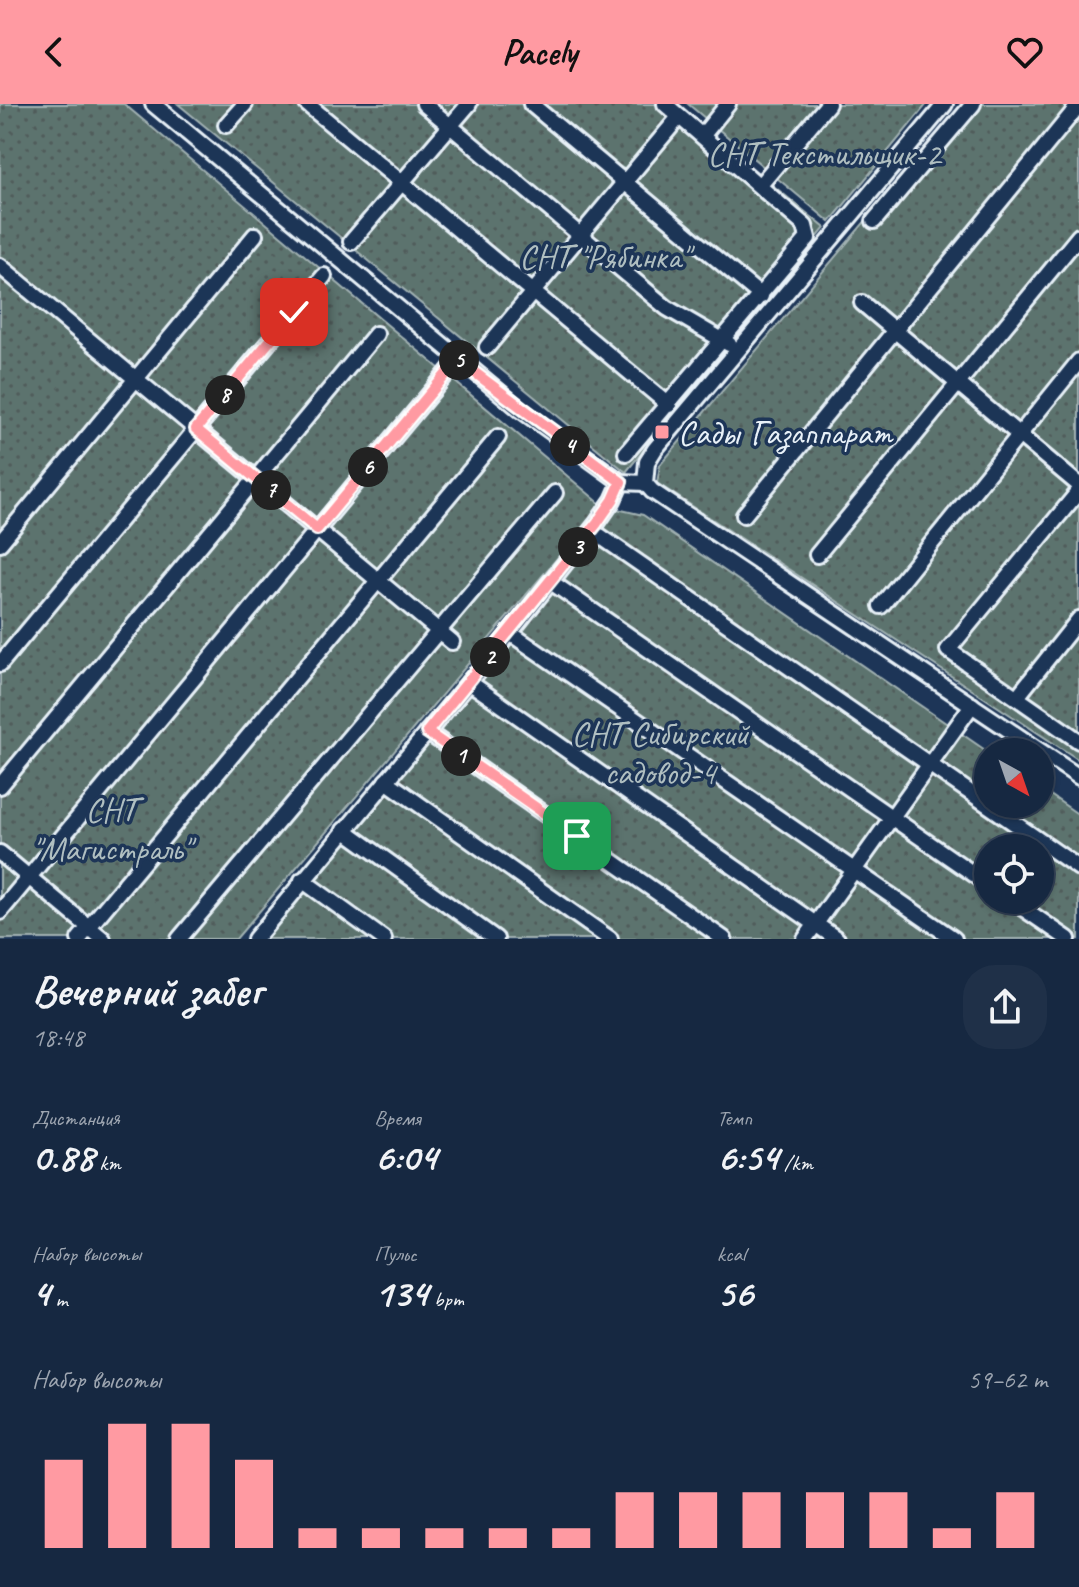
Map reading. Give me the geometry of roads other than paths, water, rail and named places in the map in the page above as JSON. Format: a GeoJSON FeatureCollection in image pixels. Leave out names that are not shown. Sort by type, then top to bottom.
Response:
{"type":"FeatureCollection","features":[{"type":"Feature","properties":{"kind":"street"},"geometry":{"type":"LineString","coordinates":[[153,104],[458,360],[621,482],[645,483],[652,491],[1079,777]]}},
{"type":"Feature","properties":{"kind":"street"},"geometry":{"type":"LineString","coordinates":[[226,125],[245,104]]}},
{"type":"Feature","properties":{"kind":"street"},"geometry":{"type":"LineString","coordinates":[[307,104],[669,405]]}},
{"type":"Feature","properties":{"kind":"street"},"geometry":{"type":"LineString","coordinates":[[424,104],[667,308],[740,350]]}},
{"type":"Feature","properties":{"kind":"street"},"geometry":{"type":"LineString","coordinates":[[351,242],[469,104]]}},
{"type":"Feature","properties":{"kind":"street"},"geometry":{"type":"LineString","coordinates":[[531,104],[761,296]]}},
{"type":"Feature","properties":{"kind":"street"},"geometry":{"type":"LineString","coordinates":[[626,453],[808,238],[805,226],[665,104]]}},
{"type":"Feature","properties":{"kind":"street"},"geometry":{"type":"LineString","coordinates":[[703,135],[728,104]]}},
{"type":"Feature","properties":{"kind":"street"},"geometry":{"type":"LineString","coordinates":[[760,185],[828,104]]}},
{"type":"Feature","properties":{"kind":"street"},"geometry":{"type":"LineString","coordinates":[[645,483],[647,462],[655,449],[945,104]]}},
{"type":"Feature","properties":{"kind":"street"},"geometry":{"type":"LineString","coordinates":[[874,221],[973,104]]}},
{"type":"Feature","properties":{"kind":"street"},"geometry":{"type":"LineString","coordinates":[[744,515],[1078,105]]}},
{"type":"Feature","properties":{"kind":"street"},"geometry":{"type":"LineString","coordinates":[[487,347],[679,117]]}},
{"type":"Feature","properties":{"kind":"street"},"geometry":{"type":"LineString","coordinates":[[0,543],[255,235]]}},
{"type":"Feature","properties":{"kind":"street"},"geometry":{"type":"LineString","coordinates":[[817,555],[1079,236]]}},
{"type":"Feature","properties":{"kind":"street"},"geometry":{"type":"LineString","coordinates":[[0,266],[452,642]]}},
{"type":"Feature","properties":{"kind":"street"},"geometry":{"type":"LineString","coordinates":[[0,664],[324,276]]}},
{"type":"Feature","properties":{"kind":"street"},"geometry":{"type":"LineString","coordinates":[[862,303],[1079,488],[948,650],[966,666],[1079,741]]}},
{"type":"Feature","properties":{"kind":"street"},"geometry":{"type":"LineString","coordinates":[[0,786],[376,334]]}},
{"type":"Feature","properties":{"kind":"street"},"geometry":{"type":"LineString","coordinates":[[0,912],[458,360]]}},
{"type":"Feature","properties":{"kind":"street"},"geometry":{"type":"LineString","coordinates":[[881,606],[1079,361]]}},
{"type":"Feature","properties":{"kind":"street"},"geometry":{"type":"LineString","coordinates":[[84,933],[498,437]]}},
{"type":"Feature","properties":{"kind":"street"},"geometry":{"type":"LineString","coordinates":[[261,937],[302,880],[551,582],[613,500],[621,482]]}},
{"type":"Feature","properties":{"kind":"street"},"geometry":{"type":"LineString","coordinates":[[179,939],[555,493]]}},
{"type":"Feature","properties":{"kind":"street"},"geometry":{"type":"LineString","coordinates":[[600,536],[1079,868]]}},
{"type":"Feature","properties":{"kind":"street"},"geometry":{"type":"LineString","coordinates":[[551,582],[974,875]]}},
{"type":"Feature","properties":{"kind":"street"},"geometry":{"type":"LineString","coordinates":[[1017,697],[1079,619]]}},
{"type":"Feature","properties":{"kind":"street"},"geometry":{"type":"LineString","coordinates":[[510,633],[954,939]]}},
{"type":"Feature","properties":{"kind":"street"},"geometry":{"type":"LineString","coordinates":[[469,682],[837,939]]}},
{"type":"Feature","properties":{"kind":"street"},"geometry":{"type":"LineString","coordinates":[[805,939],[926,764],[972,705]]}},
{"type":"Feature","properties":{"kind":"street"},"geometry":{"type":"LineString","coordinates":[[427,732],[724,939]]}},
{"type":"Feature","properties":{"kind":"street"},"geometry":{"type":"LineString","coordinates":[[386,781],[610,939]]}},
{"type":"Feature","properties":{"kind":"street"},"geometry":{"type":"LineString","coordinates":[[344,830],[496,939]]}},
{"type":"Feature","properties":{"kind":"street"},"geometry":{"type":"LineString","coordinates":[[0,853],[29,877],[84,933],[103,939]]}},
{"type":"Feature","properties":{"kind":"street"},"geometry":{"type":"LineString","coordinates":[[302,880],[384,939]]}},
{"type":"Feature","properties":{"kind":"street"},"geometry":{"type":"LineString","coordinates":[[1031,914],[1068,939]]}},
{"type":"Feature","properties":{"kind":"place","name":"Сады Газаппарат"},"geometry":{"type":"Point","coordinates":[662,432]}},
{"type":"Feature","properties":{"kind":"park label","name":"СНТ Текстильщик-2"},"geometry":{"type":"Point","coordinates":[824,153]}},
{"type":"Feature","properties":{"kind":"park label","name":"СНТ \"Рябинка\""},"geometry":{"type":"Point","coordinates":[604,256]}},
{"type":"Feature","properties":{"kind":"park label","name":"СНТ Сибирский садовод-4"},"geometry":{"type":"Point","coordinates":[660,752]}},
{"type":"Feature","properties":{"kind":"park label","name":"СНТ \"Магистраль\""},"geometry":{"type":"Point","coordinates":[111,828]}}]}
